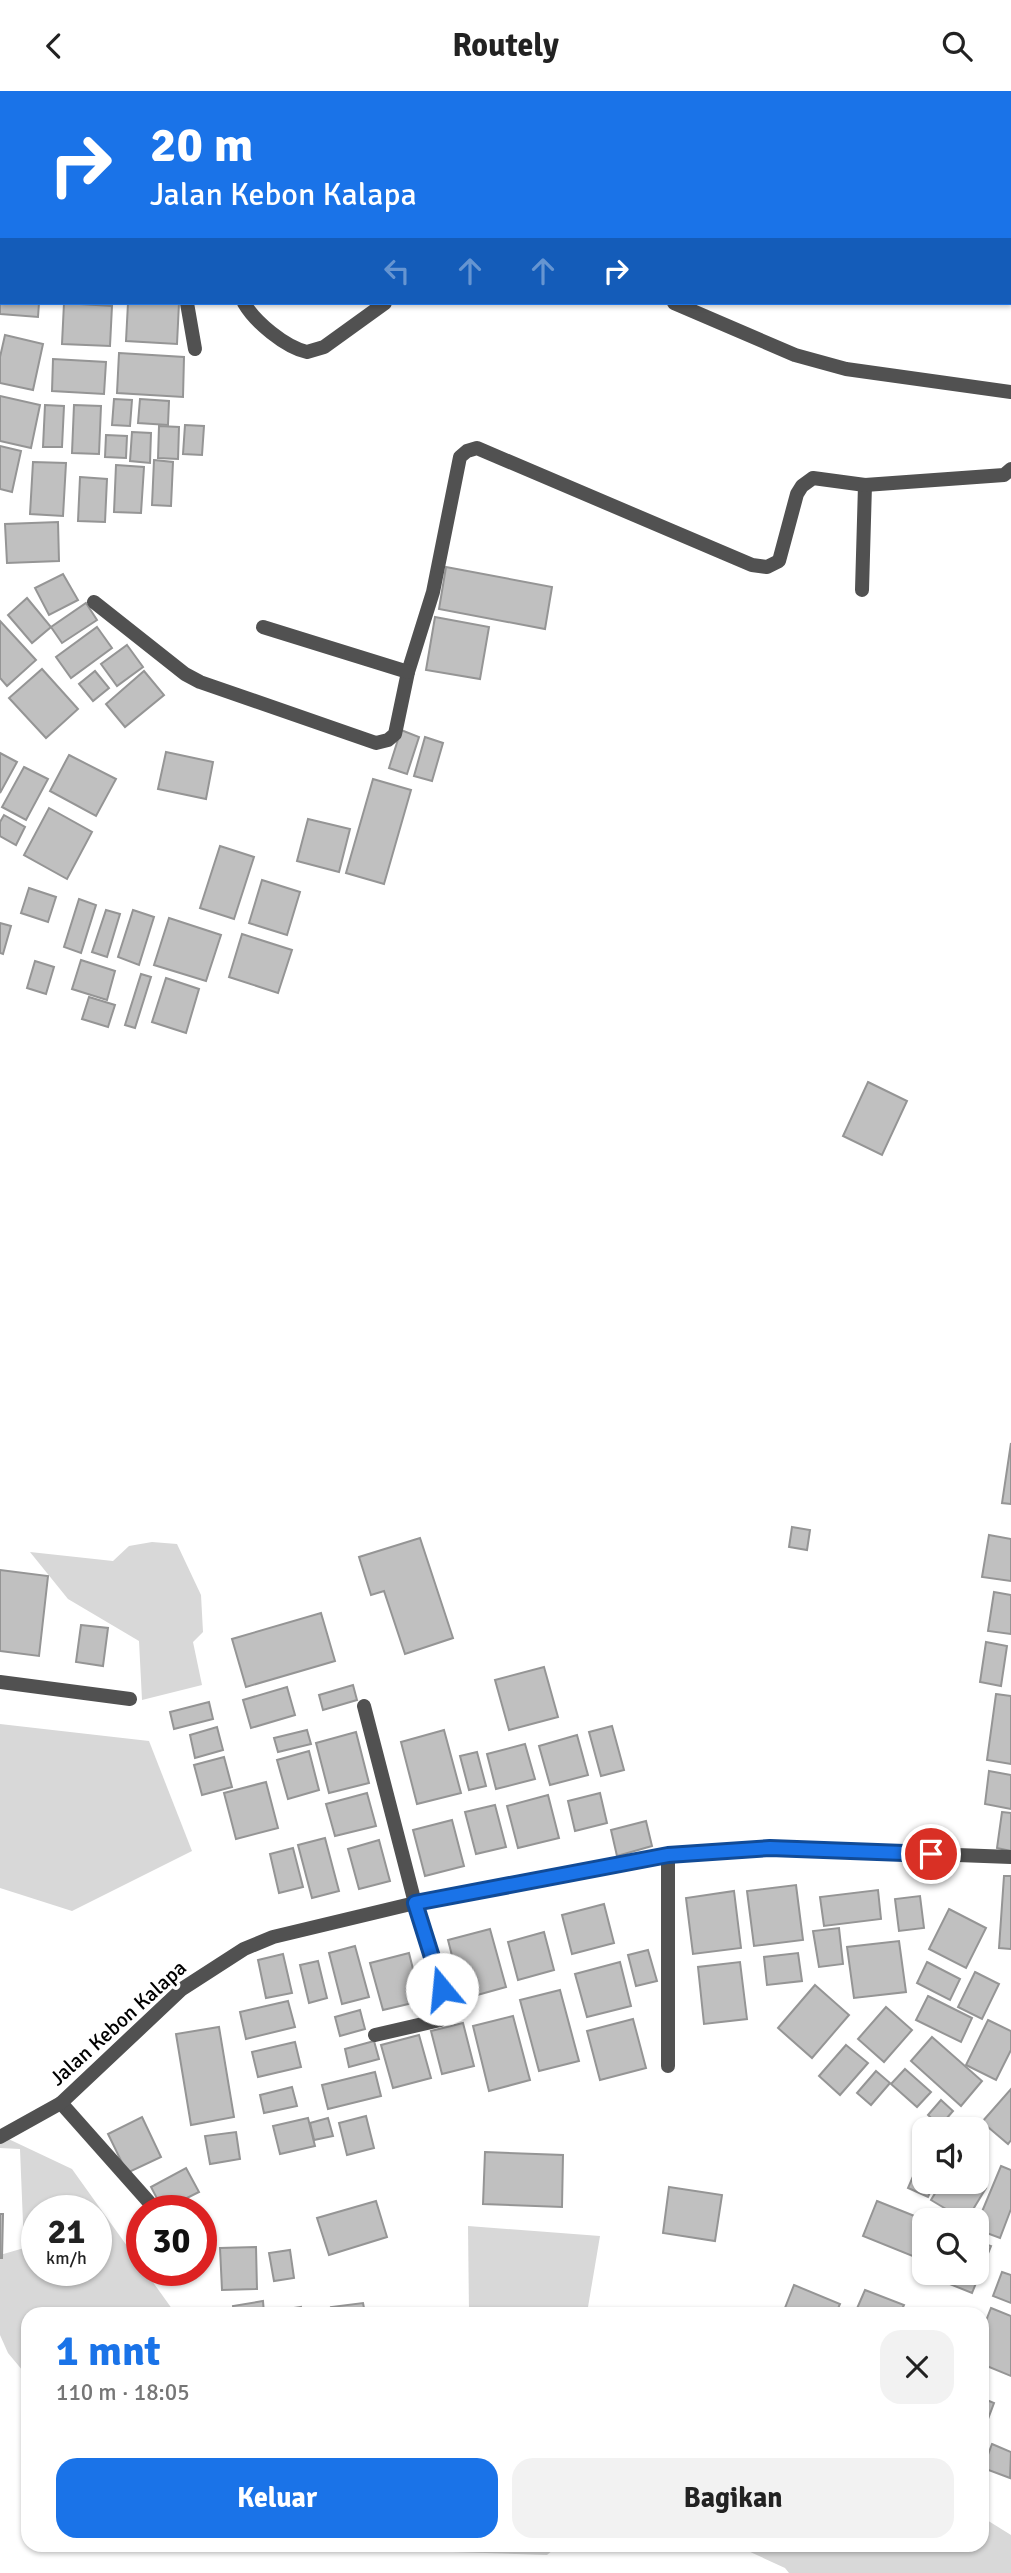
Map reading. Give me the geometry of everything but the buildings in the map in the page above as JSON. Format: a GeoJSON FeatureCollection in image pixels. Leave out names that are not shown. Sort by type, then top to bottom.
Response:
{"type":"FeatureCollection","features":[{"type":"Feature","properties":{"kind":"street"},"geometry":{"type":"LineString","coordinates":[[187,305],[195,349]]}},
{"type":"Feature","properties":{"kind":"street"},"geometry":{"type":"LineString","coordinates":[[245,305],[249,312],[284,341],[307,352],[324,347],[382,305]]}},
{"type":"Feature","properties":{"kind":"street"},"geometry":{"type":"LineString","coordinates":[[679,305],[795,355],[846,369],[1011,392]]}},
{"type":"Feature","properties":{"kind":"street"},"geometry":{"type":"LineString","coordinates":[[94,603],[185,674],[376,743],[388,740],[395,734],[408,672],[433,592],[460,457],[467,451],[477,448],[752,565],[767,567],[779,561],[797,494],[802,486],[813,478],[865,485],[1003,475],[1011,469]]}},
{"type":"Feature","properties":{"kind":"street"},"geometry":{"type":"LineString","coordinates":[[862,590],[865,485]]}},
{"type":"Feature","properties":{"kind":"street"},"geometry":{"type":"LineString","coordinates":[[263,627],[408,672]]}},
{"type":"Feature","properties":{"kind":"street"},"geometry":{"type":"LineString","coordinates":[[0,1682],[130,1699]]}},
{"type":"Feature","properties":{"kind":"street"},"geometry":{"type":"LineString","coordinates":[[363,1706],[415,1903],[449,2011],[440,2020],[376,2035]]}},
{"type":"Feature","properties":{"kind":"street","name":"Jalan Kebon Kalapa"},"geometry":{"type":"LineString","coordinates":[[0,2137],[61,2103],[182,1989],[244,1949],[273,1937],[415,1903],[668,1855],[770,1848],[1011,1857]]}},
{"type":"Feature","properties":{"kind":"street"},"geometry":{"type":"LineString","coordinates":[[668,1855],[668,2066]]}},
{"type":"Feature","properties":{"kind":"street"},"geometry":{"type":"LineString","coordinates":[[61,2103],[143,2195]]}},
{"type":"Feature","properties":{"kind":"shaded area"},"geometry":{"type":"Polygon","coordinates":[[[152,1542],[177,1544],[201,1595],[203,1632],[193,1642],[202,1685],[142,1700],[139,1641],[68,1599],[30,1552],[113,1561],[129,1546],[152,1542]]]}},
{"type":"Feature","properties":{"kind":"shaded area"},"geometry":{"type":"Polygon","coordinates":[[[0,1724],[149,1741],[192,1851],[72,1911],[0,1888],[0,1724]]]}},
{"type":"Feature","properties":{"kind":"shaded area"},"geometry":{"type":"Polygon","coordinates":[[[0,2135],[72,2169],[91,2195],[22,2195],[20,2149],[0,2148],[0,2135]]]}},
{"type":"Feature","properties":{"kind":"shaded area"},"geometry":{"type":"Polygon","coordinates":[[[112,2225],[126,2244],[126,2286],[156,2286],[171,2307],[21,2307],[21,2369],[8,2353],[0,2335],[0,2255],[21,2249],[21,2286],[112,2286],[112,2225]]]}},
{"type":"Feature","properties":{"kind":"shaded area"},"geometry":{"type":"Polygon","coordinates":[[[468,2226],[600,2236],[588,2307],[469,2307],[468,2226]]]}},
{"type":"Feature","properties":{"kind":"shaded area"},"geometry":{"type":"Polygon","coordinates":[[[989,2521],[1011,2535],[1011,2573],[789,2573],[785,2568],[750,2552],[989,2552],[989,2521]]]}},
{"type":"Feature","properties":{"kind":"shaded area"},"geometry":{"type":"Polygon","coordinates":[[[451,2552],[551,2552],[547,2555],[451,2552]]]}},
{"type":"Feature","properties":{"kind":"route"},"geometry":{"type":"LineString","coordinates":[[442,1989],[415,1903],[668,1855],[770,1848],[931,1854]]}}]}
